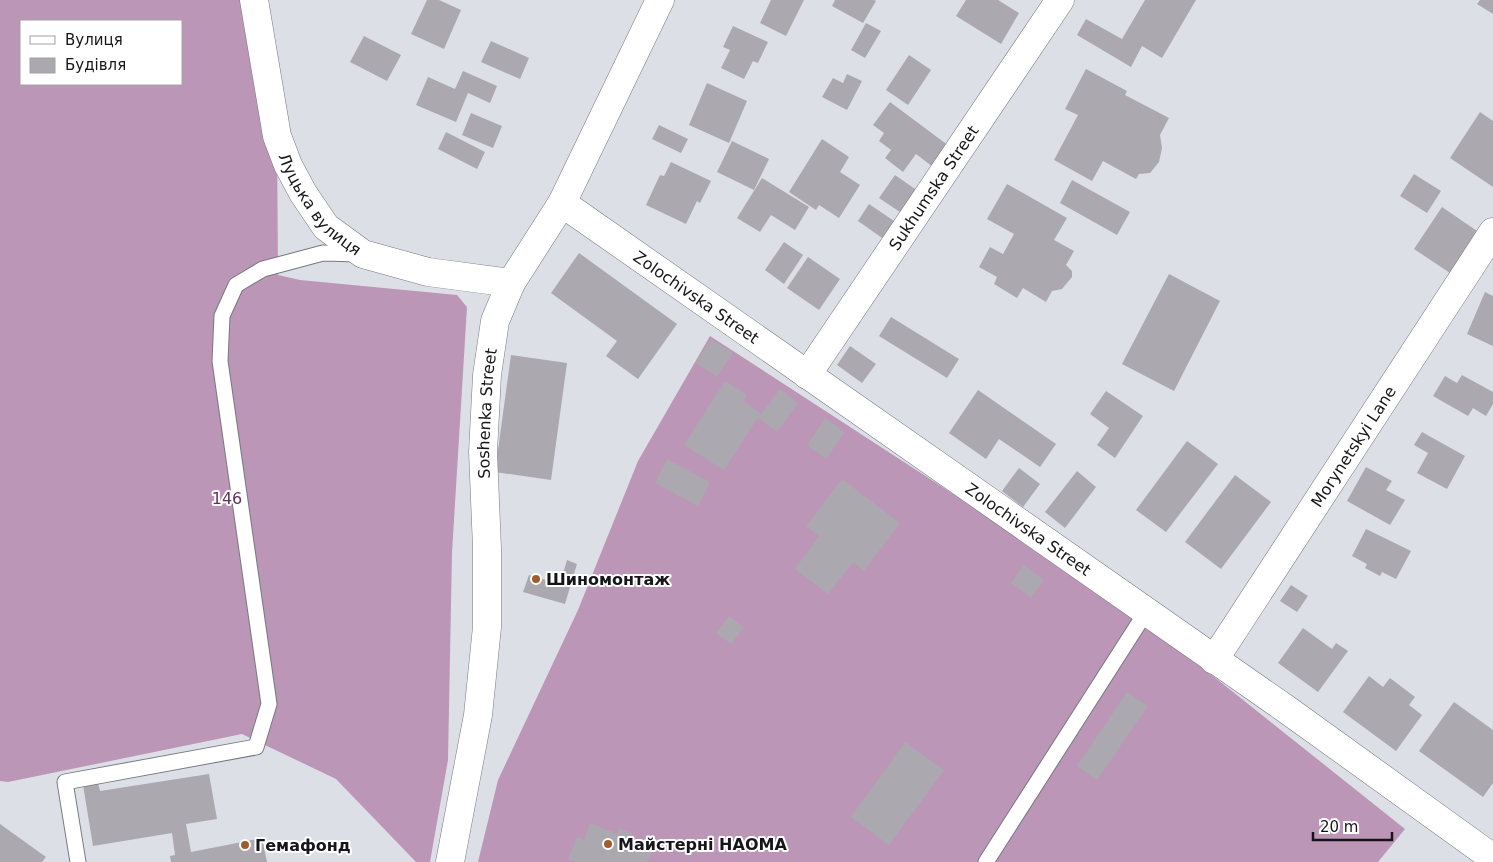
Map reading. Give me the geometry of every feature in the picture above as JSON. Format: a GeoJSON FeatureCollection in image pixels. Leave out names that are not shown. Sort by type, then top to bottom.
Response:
{"type":"FeatureCollection","features":[{"type":"Feature","properties":{"kind":"street","name":"Луцька вулиця"},"geometry":{"type":"LineString","coordinates":[[254,0],[277,136],[288,165],[303,193],[326,227],[363,254],[428,272],[511,283]]}},
{"type":"Feature","properties":{"kind":"street","name":"Soshenka Street"},"geometry":{"type":"LineString","coordinates":[[450,862],[478,715],[487,627],[487,548],[483,452],[487,375],[495,321],[511,283],[562,204],[660,0]]}},
{"type":"Feature","properties":{"kind":"street","name":"Sukhumska Street"},"geometry":{"type":"LineString","coordinates":[[807,375],[1060,0]]}},
{"type":"Feature","properties":{"kind":"street","name":"Zolochivska Street"},"geometry":{"type":"LineString","coordinates":[[562,204],[1286,709],[1493,858]]}},
{"type":"Feature","properties":{"kind":"street","name":"Morynetskyi Lane"},"geometry":{"type":"LineString","coordinates":[[1214,660],[1493,232]]}},
{"type":"Feature","properties":{"kind":"lane"},"geometry":{"type":"LineString","coordinates":[[78,862],[65,782],[256,747],[269,704],[220,362],[222,316],[236,285],[263,269],[324,253],[363,254]]}},
{"type":"Feature","properties":{"kind":"lane"},"geometry":{"type":"LineString","coordinates":[[986,862],[1146,612]]}},
{"type":"Feature","properties":{"kind":"green space","name":"146"},"geometry":{"type":"Polygon","coordinates":[[[0,0],[254,0],[277,136],[278,275],[300,280],[457,295],[467,307],[452,553],[448,760],[430,862],[416,862],[336,779],[242,734],[8,782],[0,781],[0,0]]]}},
{"type":"Feature","properties":{"kind":"green space"},"geometry":{"type":"Polygon","coordinates":[[[710,336],[1124,605],[1405,829],[1378,862],[478,862],[498,780],[578,610],[638,461],[710,336]]]}},
{"type":"Feature","properties":{"kind":"building"},"geometry":{"type":"Polygon","coordinates":[[[427,0],[439,0],[461,10],[444,49],[411,34],[427,0]]]}},
{"type":"Feature","properties":{"kind":"building"},"geometry":{"type":"Polygon","coordinates":[[[771,0],[804,0],[786,36],[760,23],[771,0]]]}},
{"type":"Feature","properties":{"kind":"building"},"geometry":{"type":"Polygon","coordinates":[[[835,0],[876,1],[863,23],[832,6],[835,0]]]}},
{"type":"Feature","properties":{"kind":"building"},"geometry":{"type":"Polygon","coordinates":[[[966,0],[998,0],[1019,13],[1001,44],[956,16],[966,0]]]}},
{"type":"Feature","properties":{"kind":"building"},"geometry":{"type":"Polygon","coordinates":[[[1145,0],[1196,0],[1162,58],[1142,46],[1131,67],[1077,35],[1086,19],[1122,39],[1145,0]]]}},
{"type":"Feature","properties":{"kind":"building"},"geometry":{"type":"Polygon","coordinates":[[[1480,0],[1493,0],[1493,14],[1477,4],[1480,0]]]}},
{"type":"Feature","properties":{"kind":"building"},"geometry":{"type":"Polygon","coordinates":[[[866,23],[881,31],[865,58],[851,50],[866,23]]]}},
{"type":"Feature","properties":{"kind":"building"},"geometry":{"type":"Polygon","coordinates":[[[733,26],[768,42],[758,63],[753,61],[744,79],[721,68],[730,50],[723,47],[733,26]]]}},
{"type":"Feature","properties":{"kind":"building"},"geometry":{"type":"Polygon","coordinates":[[[364,36],[401,55],[387,81],[350,62],[364,36]]]}},
{"type":"Feature","properties":{"kind":"building"},"geometry":{"type":"Polygon","coordinates":[[[491,41],[529,58],[520,79],[481,62],[491,41]]]}},
{"type":"Feature","properties":{"kind":"building"},"geometry":{"type":"Polygon","coordinates":[[[909,55],[931,70],[908,105],[886,90],[909,55]]]}},
{"type":"Feature","properties":{"kind":"building"},"geometry":{"type":"Polygon","coordinates":[[[1086,69],[1127,91],[1125,95],[1169,118],[1160,135],[1162,148],[1159,162],[1150,173],[1139,174],[1136,179],[1103,161],[1092,181],[1054,160],[1078,115],[1065,109],[1086,69]]]}},
{"type":"Feature","properties":{"kind":"building"},"geometry":{"type":"Polygon","coordinates":[[[463,71],[497,86],[490,103],[468,93],[456,122],[416,105],[428,77],[455,89],[463,71]]]}},
{"type":"Feature","properties":{"kind":"building"},"geometry":{"type":"Polygon","coordinates":[[[847,74],[862,81],[847,110],[822,97],[833,78],[843,83],[847,74]]]}},
{"type":"Feature","properties":{"kind":"building"},"geometry":{"type":"Polygon","coordinates":[[[707,83],[747,101],[729,143],[689,125],[707,83]]]}},
{"type":"Feature","properties":{"kind":"building"},"geometry":{"type":"Polygon","coordinates":[[[890,102],[949,146],[933,167],[916,154],[903,172],[885,158],[891,150],[879,141],[884,133],[873,125],[890,102]]]}},
{"type":"Feature","properties":{"kind":"building"},"geometry":{"type":"Polygon","coordinates":[[[1480,112],[1493,121],[1493,187],[1450,158],[1480,112]]]}},
{"type":"Feature","properties":{"kind":"building"},"geometry":{"type":"Polygon","coordinates":[[[471,113],[502,126],[493,148],[462,135],[471,113]]]}},
{"type":"Feature","properties":{"kind":"building"},"geometry":{"type":"Polygon","coordinates":[[[659,125],[688,139],[681,153],[652,139],[659,125]]]}},
{"type":"Feature","properties":{"kind":"building"},"geometry":{"type":"Polygon","coordinates":[[[446,132],[485,152],[477,169],[438,149],[446,132]]]}},
{"type":"Feature","properties":{"kind":"building"},"geometry":{"type":"Polygon","coordinates":[[[822,139],[849,157],[840,172],[860,185],[839,218],[819,205],[816,210],[789,192],[822,139]]]}},
{"type":"Feature","properties":{"kind":"building"},"geometry":{"type":"Polygon","coordinates":[[[732,141],[769,159],[754,190],[717,172],[732,141]]]}},
{"type":"Feature","properties":{"kind":"building"},"geometry":{"type":"Polygon","coordinates":[[[671,162],[711,181],[700,203],[697,201],[686,224],[646,205],[660,175],[664,176],[671,162]]]}},
{"type":"Feature","properties":{"kind":"building"},"geometry":{"type":"Polygon","coordinates":[[[1414,174],[1441,191],[1427,213],[1400,196],[1414,174]]]}},
{"type":"Feature","properties":{"kind":"building"},"geometry":{"type":"Polygon","coordinates":[[[895,175],[918,191],[903,214],[879,198],[895,175]]]}},
{"type":"Feature","properties":{"kind":"building"},"geometry":{"type":"Polygon","coordinates":[[[762,178],[809,207],[795,230],[771,215],[760,232],[737,218],[762,178]]]}},
{"type":"Feature","properties":{"kind":"building"},"geometry":{"type":"Polygon","coordinates":[[[1072,180],[1130,212],[1117,235],[1060,203],[1072,180]]]}},
{"type":"Feature","properties":{"kind":"building"},"geometry":{"type":"Polygon","coordinates":[[[1007,184],[1067,218],[1054,240],[1074,251],[1066,265],[1072,271],[1072,277],[1062,289],[1052,291],[1046,302],[1023,288],[1017,298],[994,284],[997,277],[979,267],[990,247],[1003,254],[1014,234],[987,219],[1007,184]]]}},
{"type":"Feature","properties":{"kind":"building"},"geometry":{"type":"Polygon","coordinates":[[[869,204],[897,223],[885,240],[858,221],[869,204]]]}},
{"type":"Feature","properties":{"kind":"building"},"geometry":{"type":"Polygon","coordinates":[[[1442,207],[1477,231],[1450,273],[1414,249],[1442,207]]]}},
{"type":"Feature","properties":{"kind":"building"},"geometry":{"type":"Polygon","coordinates":[[[784,242],[803,255],[784,284],[765,270],[784,242]]]}},
{"type":"Feature","properties":{"kind":"building"},"geometry":{"type":"Polygon","coordinates":[[[579,253],[677,324],[638,379],[606,356],[617,341],[551,293],[579,253]]]}},
{"type":"Feature","properties":{"kind":"building"},"geometry":{"type":"Polygon","coordinates":[[[808,257],[840,279],[819,310],[787,288],[808,257]]]}},
{"type":"Feature","properties":{"kind":"building"},"geometry":{"type":"Polygon","coordinates":[[[1169,274],[1220,301],[1174,391],[1122,364],[1169,274]]]}},
{"type":"Feature","properties":{"kind":"building"},"geometry":{"type":"Polygon","coordinates":[[[1485,292],[1493,296],[1493,346],[1467,334],[1485,292]]]}},
{"type":"Feature","properties":{"kind":"building"},"geometry":{"type":"Polygon","coordinates":[[[891,317],[959,359],[947,378],[879,336],[891,317]]]}},
{"type":"Feature","properties":{"kind":"building"},"geometry":{"type":"Polygon","coordinates":[[[711,339],[733,353],[717,377],[695,363],[711,339]]]}},
{"type":"Feature","properties":{"kind":"building"},"geometry":{"type":"Polygon","coordinates":[[[850,346],[876,364],[862,383],[837,365],[850,346]]]}},
{"type":"Feature","properties":{"kind":"building"},"geometry":{"type":"Polygon","coordinates":[[[511,355],[567,363],[551,480],[495,472],[511,355]]]}},
{"type":"Feature","properties":{"kind":"building"},"geometry":{"type":"Polygon","coordinates":[[[1462,375],[1493,392],[1493,404],[1486,416],[1473,408],[1468,416],[1433,396],[1445,376],[1457,383],[1462,375]]]}},
{"type":"Feature","properties":{"kind":"building"},"geometry":{"type":"Polygon","coordinates":[[[725,381],[747,395],[743,401],[761,413],[724,470],[684,445],[725,381]]]}},
{"type":"Feature","properties":{"kind":"building"},"geometry":{"type":"Polygon","coordinates":[[[780,389],[798,403],[777,432],[758,418],[780,389]]]}},
{"type":"Feature","properties":{"kind":"building"},"geometry":{"type":"Polygon","coordinates":[[[978,390],[1056,444],[1040,467],[999,439],[986,459],[949,433],[978,390]]]}},
{"type":"Feature","properties":{"kind":"building"},"geometry":{"type":"Polygon","coordinates":[[[1106,391],[1143,416],[1115,458],[1097,445],[1109,428],[1090,414],[1106,391]]]}},
{"type":"Feature","properties":{"kind":"building"},"geometry":{"type":"Polygon","coordinates":[[[825,418],[845,432],[826,459],[807,445],[825,418]]]}},
{"type":"Feature","properties":{"kind":"building"},"geometry":{"type":"Polygon","coordinates":[[[1422,432],[1465,456],[1447,489],[1417,473],[1428,453],[1414,445],[1422,432]]]}},
{"type":"Feature","properties":{"kind":"building"},"geometry":{"type":"Polygon","coordinates":[[[1187,441],[1218,464],[1166,532],[1136,510],[1187,441]]]}},
{"type":"Feature","properties":{"kind":"building"},"geometry":{"type":"Polygon","coordinates":[[[667,459],[710,482],[698,506],[655,483],[667,459]]]}},
{"type":"Feature","properties":{"kind":"building"},"geometry":{"type":"Polygon","coordinates":[[[1366,467],[1392,481],[1386,490],[1405,500],[1390,525],[1347,501],[1366,467]]]}},
{"type":"Feature","properties":{"kind":"building"},"geometry":{"type":"Polygon","coordinates":[[[1019,468],[1040,484],[1023,507],[1002,491],[1019,468]]]}},
{"type":"Feature","properties":{"kind":"building"},"geometry":{"type":"Polygon","coordinates":[[[1077,471],[1096,487],[1065,528],[1045,512],[1077,471]]]}},
{"type":"Feature","properties":{"kind":"building"},"geometry":{"type":"Polygon","coordinates":[[[1235,475],[1271,502],[1221,569],[1185,542],[1235,475]]]}},
{"type":"Feature","properties":{"kind":"building"},"geometry":{"type":"Polygon","coordinates":[[[842,479],[900,523],[864,571],[853,562],[828,594],[795,569],[819,536],[806,526],[842,479]]]}},
{"type":"Feature","properties":{"kind":"building"},"geometry":{"type":"Polygon","coordinates":[[[1366,529],[1411,551],[1396,579],[1382,572],[1380,576],[1365,568],[1367,564],[1352,556],[1366,529]]]}},
{"type":"Feature","properties":{"kind":"building","name":"Шиномонтаж"},"geometry":{"type":"Polygon","coordinates":[[[567,560],[577,564],[565,604],[523,592],[529,575],[560,584],[567,560]]]}},
{"type":"Feature","properties":{"kind":"building"},"geometry":{"type":"Polygon","coordinates":[[[1024,565],[1044,580],[1031,598],[1011,583],[1024,565]]]}},
{"type":"Feature","properties":{"kind":"building"},"geometry":{"type":"Polygon","coordinates":[[[1291,585],[1308,596],[1297,612],[1280,601],[1291,585]]]}},
{"type":"Feature","properties":{"kind":"building"},"geometry":{"type":"Polygon","coordinates":[[[729,616],[744,627],[731,644],[716,633],[729,616]]]}},
{"type":"Feature","properties":{"kind":"building"},"geometry":{"type":"Polygon","coordinates":[[[1303,628],[1332,649],[1336,643],[1348,651],[1318,692],[1278,663],[1303,628]]]}},
{"type":"Feature","properties":{"kind":"building"},"geometry":{"type":"Polygon","coordinates":[[[1369,676],[1383,687],[1390,678],[1415,697],[1409,705],[1422,715],[1396,751],[1343,712],[1369,676]]]}},
{"type":"Feature","properties":{"kind":"building"},"geometry":{"type":"Polygon","coordinates":[[[1127,692],[1148,706],[1097,780],[1077,766],[1127,692]]]}},
{"type":"Feature","properties":{"kind":"building"},"geometry":{"type":"Polygon","coordinates":[[[1454,702],[1493,730],[1493,783],[1483,797],[1419,751],[1454,702]]]}},
{"type":"Feature","properties":{"kind":"building"},"geometry":{"type":"Polygon","coordinates":[[[905,742],[944,770],[889,845],[851,817],[905,742]]]}},
{"type":"Feature","properties":{"kind":"building"},"geometry":{"type":"Polygon","coordinates":[[[209,774],[217,819],[186,824],[191,852],[262,838],[267,862],[171,862],[170,856],[175,855],[172,833],[93,846],[83,785],[98,783],[100,791],[209,774]]]}},
{"type":"Feature","properties":{"kind":"building","name":"Майстерні НАОМА"},"geometry":{"type":"Polygon","coordinates":[[[590,823],[617,834],[619,828],[632,833],[630,839],[653,849],[647,862],[575,862],[568,859],[577,837],[584,840],[590,823]]]}},
{"type":"Feature","properties":{"kind":"building"},"geometry":{"type":"Polygon","coordinates":[[[0,824],[46,857],[42,862],[0,862],[0,824]]]}},
{"type":"Feature","properties":{"kind":"place","name":"Шиномонтаж"},"geometry":{"type":"Point","coordinates":[536,579]}},
{"type":"Feature","properties":{"kind":"place","name":"Майстерні НАОМА"},"geometry":{"type":"Point","coordinates":[608,844]}},
{"type":"Feature","properties":{"kind":"place","name":"Гемафонд"},"geometry":{"type":"Point","coordinates":[245,845]}}]}
